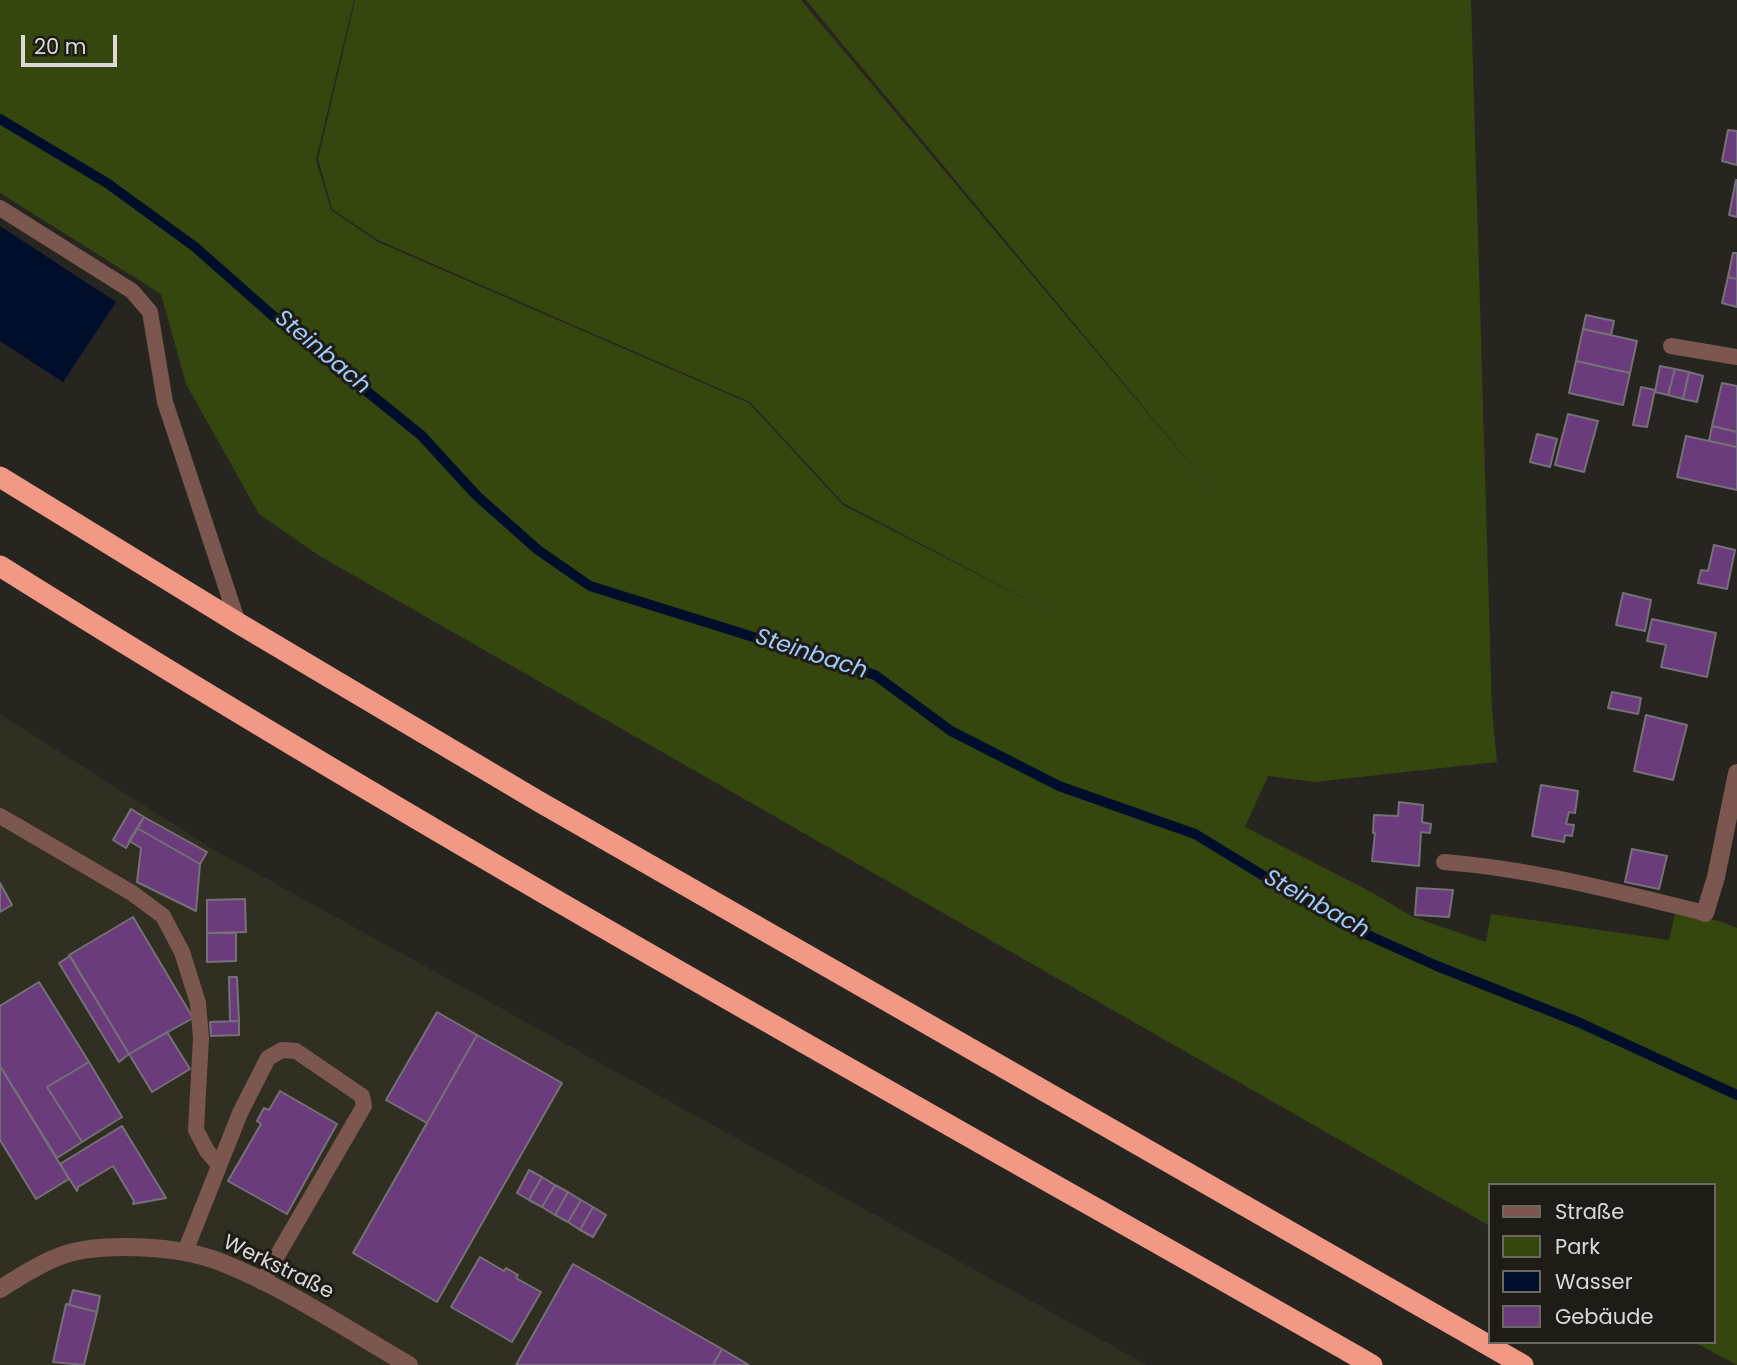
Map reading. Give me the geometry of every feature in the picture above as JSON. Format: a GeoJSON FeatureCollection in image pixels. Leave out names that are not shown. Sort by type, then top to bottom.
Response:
{"type":"FeatureCollection","features":[{"type":"Feature","properties":{"kind":"highway"},"geometry":{"type":"LineString","coordinates":[[0,477],[238,623],[550,808],[1523,1365]]}},
{"type":"Feature","properties":{"kind":"highway"},"geometry":{"type":"LineString","coordinates":[[0,566],[151,661],[498,867],[1372,1365]]}},
{"type":"Feature","properties":{"kind":"street"},"geometry":{"type":"LineString","coordinates":[[1705,913],[1716,877],[1737,772]]}},
{"type":"Feature","properties":{"kind":"street","name":"Werkstraße"},"geometry":{"type":"LineString","coordinates":[[0,1289],[37,1267],[66,1254],[98,1247],[151,1247],[185,1252],[221,1262],[262,1282],[409,1365]]}},
{"type":"Feature","properties":{"kind":"lane"},"geometry":{"type":"LineString","coordinates":[[0,208],[132,291],[150,312],[165,402],[238,623]]}},
{"type":"Feature","properties":{"kind":"lane"},"geometry":{"type":"LineString","coordinates":[[1671,346],[1737,357]]}},
{"type":"Feature","properties":{"kind":"lane"},"geometry":{"type":"LineString","coordinates":[[0,816],[132,893],[163,916],[182,952],[198,1003],[201,1038],[196,1130],[219,1166]]}},
{"type":"Feature","properties":{"kind":"lane"},"geometry":{"type":"LineString","coordinates":[[1444,862],[1499,866],[1705,913]]}},
{"type":"Feature","properties":{"kind":"lane"},"geometry":{"type":"LineString","coordinates":[[185,1252],[240,1113],[268,1058],[282,1050],[296,1051],[362,1096],[364,1106],[262,1282]]}},
{"type":"Feature","properties":{"kind":"shaded area"},"geometry":{"type":"Polygon","coordinates":[[[0,714],[211,848],[1147,1365],[0,1365],[0,714]]]}},
{"type":"Feature","properties":{"kind":"green space"},"geometry":{"type":"Polygon","coordinates":[[[0,0],[354,0],[316,160],[331,210],[378,242],[749,403],[843,505],[1053,613],[843,503],[750,402],[378,240],[332,209],[318,159],[355,0],[801,0],[1219,498],[806,0],[1471,0],[1492,710],[1497,762],[1315,782],[1268,776],[1245,827],[1373,893],[1413,917],[1486,942],[1491,914],[1669,940],[1675,914],[1719,921],[1737,928],[1737,1365],[1698,1344],[1716,1344],[1716,1183],[1488,1183],[1488,1225],[318,555],[259,514],[186,384],[161,294],[0,193],[0,0]]]}},
{"type":"Feature","properties":{"kind":"water"},"geometry":{"type":"Polygon","coordinates":[[[0,226],[116,302],[63,382],[0,341],[0,226]]]}},
{"type":"Feature","properties":{"kind":"building"},"geometry":{"type":"Polygon","coordinates":[[[1728,130],[1737,131],[1737,165],[1722,161],[1728,130]]]}},
{"type":"Feature","properties":{"kind":"building"},"geometry":{"type":"Polygon","coordinates":[[[1737,180],[1737,217],[1729,215],[1737,180]]]}},
{"type":"Feature","properties":{"kind":"building"},"geometry":{"type":"Polygon","coordinates":[[[1733,253],[1737,253],[1737,279],[1728,277],[1733,253]]]}},
{"type":"Feature","properties":{"kind":"building"},"geometry":{"type":"Polygon","coordinates":[[[1728,277],[1737,279],[1737,307],[1722,303],[1728,277]]]}},
{"type":"Feature","properties":{"kind":"building"},"geometry":{"type":"Polygon","coordinates":[[[1586,315],[1614,321],[1611,335],[1583,329],[1586,315]]]}},
{"type":"Feature","properties":{"kind":"building"},"geometry":{"type":"Polygon","coordinates":[[[1583,329],[1637,341],[1630,373],[1576,361],[1583,329]]]}},
{"type":"Feature","properties":{"kind":"building"},"geometry":{"type":"Polygon","coordinates":[[[1576,361],[1630,373],[1623,405],[1569,393],[1576,361]]]}},
{"type":"Feature","properties":{"kind":"building"},"geometry":{"type":"Polygon","coordinates":[[[1660,366],[1675,369],[1668,395],[1655,392],[1660,366]]]}},
{"type":"Feature","properties":{"kind":"building"},"geometry":{"type":"Polygon","coordinates":[[[1675,369],[1689,372],[1683,399],[1668,395],[1675,369]]]}},
{"type":"Feature","properties":{"kind":"building"},"geometry":{"type":"Polygon","coordinates":[[[1689,372],[1703,376],[1697,402],[1683,399],[1689,372]]]}},
{"type":"Feature","properties":{"kind":"building"},"geometry":{"type":"Polygon","coordinates":[[[1722,383],[1737,386],[1737,432],[1712,426],[1722,383]]]}},
{"type":"Feature","properties":{"kind":"building"},"geometry":{"type":"Polygon","coordinates":[[[1641,387],[1655,390],[1647,427],[1633,425],[1641,387]]]}},
{"type":"Feature","properties":{"kind":"building"},"geometry":{"type":"Polygon","coordinates":[[[1568,414],[1598,421],[1584,472],[1555,465],[1568,414]]]}},
{"type":"Feature","properties":{"kind":"building"},"geometry":{"type":"Polygon","coordinates":[[[1712,426],[1737,432],[1737,447],[1709,441],[1712,426]]]}},
{"type":"Feature","properties":{"kind":"building"},"geometry":{"type":"Polygon","coordinates":[[[1537,434],[1557,439],[1550,467],[1530,462],[1537,434]]]}},
{"type":"Feature","properties":{"kind":"building"},"geometry":{"type":"Polygon","coordinates":[[[1686,436],[1737,447],[1737,490],[1677,477],[1686,436]]]}},
{"type":"Feature","properties":{"kind":"building"},"geometry":{"type":"Polygon","coordinates":[[[1714,545],[1735,550],[1727,589],[1698,583],[1701,570],[1708,571],[1714,545]]]}},
{"type":"Feature","properties":{"kind":"building"},"geometry":{"type":"Polygon","coordinates":[[[1623,593],[1651,600],[1645,631],[1616,625],[1623,593]]]}},
{"type":"Feature","properties":{"kind":"building"},"geometry":{"type":"Polygon","coordinates":[[[1652,619],[1716,633],[1707,677],[1661,667],[1666,645],[1647,641],[1652,619]]]}},
{"type":"Feature","properties":{"kind":"building"},"geometry":{"type":"Polygon","coordinates":[[[1612,692],[1641,698],[1638,714],[1608,708],[1612,692]]]}},
{"type":"Feature","properties":{"kind":"building"},"geometry":{"type":"Polygon","coordinates":[[[1646,715],[1687,725],[1673,780],[1634,771],[1646,715]]]}},
{"type":"Feature","properties":{"kind":"building"},"geometry":{"type":"Polygon","coordinates":[[[1541,785],[1578,791],[1575,813],[1569,812],[1566,824],[1574,825],[1572,836],[1565,835],[1564,842],[1532,836],[1541,785]]]}},
{"type":"Feature","properties":{"kind":"building"},"geometry":{"type":"Polygon","coordinates":[[[1399,802],[1423,805],[1422,822],[1431,824],[1430,833],[1421,832],[1419,866],[1372,861],[1374,815],[1398,816],[1399,802]]]}},
{"type":"Feature","properties":{"kind":"building"},"geometry":{"type":"Polygon","coordinates":[[[131,809],[144,817],[126,848],[113,840],[131,809]]]}},
{"type":"Feature","properties":{"kind":"building"},"geometry":{"type":"Polygon","coordinates":[[[144,817],[207,852],[200,864],[137,828],[144,817]]]}},
{"type":"Feature","properties":{"kind":"building"},"geometry":{"type":"Polygon","coordinates":[[[137,828],[200,864],[196,911],[137,882],[141,848],[129,841],[137,828]]]}},
{"type":"Feature","properties":{"kind":"building"},"geometry":{"type":"Polygon","coordinates":[[[1632,849],[1667,856],[1659,889],[1625,882],[1632,849]]]}},
{"type":"Feature","properties":{"kind":"building"},"geometry":{"type":"Polygon","coordinates":[[[0,883],[12,905],[0,912],[0,883]]]}},
{"type":"Feature","properties":{"kind":"building"},"geometry":{"type":"Polygon","coordinates":[[[1417,888],[1453,890],[1449,917],[1415,915],[1417,888]]]}},
{"type":"Feature","properties":{"kind":"building"},"geometry":{"type":"Polygon","coordinates":[[[245,899],[246,932],[207,933],[207,900],[245,899]]]}},
{"type":"Feature","properties":{"kind":"building"},"geometry":{"type":"Polygon","coordinates":[[[133,917],[193,1018],[129,1054],[69,955],[133,917]]]}},
{"type":"Feature","properties":{"kind":"building"},"geometry":{"type":"Polygon","coordinates":[[[207,933],[236,933],[236,961],[207,962],[207,933]]]}},
{"type":"Feature","properties":{"kind":"building"},"geometry":{"type":"Polygon","coordinates":[[[70,956],[129,1054],[119,1062],[59,963],[70,956]]]}},
{"type":"Feature","properties":{"kind":"building"},"geometry":{"type":"Polygon","coordinates":[[[229,977],[237,977],[239,1021],[230,1021],[229,977]]]}},
{"type":"Feature","properties":{"kind":"building"},"geometry":{"type":"Polygon","coordinates":[[[39,982],[89,1062],[47,1087],[82,1142],[57,1158],[0,1066],[0,1006],[39,982]]]}},
{"type":"Feature","properties":{"kind":"building"},"geometry":{"type":"Polygon","coordinates":[[[437,1012],[477,1035],[427,1123],[386,1100],[437,1012]]]}},
{"type":"Feature","properties":{"kind":"building"},"geometry":{"type":"Polygon","coordinates":[[[239,1021],[239,1035],[211,1036],[210,1022],[239,1021]]]}},
{"type":"Feature","properties":{"kind":"building"},"geometry":{"type":"Polygon","coordinates":[[[167,1032],[190,1069],[152,1092],[129,1054],[167,1032]]]}},
{"type":"Feature","properties":{"kind":"building"},"geometry":{"type":"Polygon","coordinates":[[[477,1035],[562,1083],[437,1302],[353,1253],[477,1035]]]}},
{"type":"Feature","properties":{"kind":"building"},"geometry":{"type":"Polygon","coordinates":[[[89,1062],[122,1117],[82,1142],[47,1087],[89,1062]]]}},
{"type":"Feature","properties":{"kind":"building"},"geometry":{"type":"Polygon","coordinates":[[[0,1066],[69,1179],[36,1199],[0,1140],[0,1066]]]}},
{"type":"Feature","properties":{"kind":"building"},"geometry":{"type":"Polygon","coordinates":[[[280,1091],[337,1124],[287,1214],[228,1181],[261,1124],[257,1121],[264,1108],[269,1110],[280,1091]]]}},
{"type":"Feature","properties":{"kind":"building"},"geometry":{"type":"Polygon","coordinates":[[[122,1126],[166,1198],[133,1204],[134,1201],[113,1166],[78,1187],[77,1191],[60,1164],[122,1126]]]}},
{"type":"Feature","properties":{"kind":"building"},"geometry":{"type":"Polygon","coordinates":[[[529,1170],[542,1177],[529,1200],[517,1193],[529,1170]]]}},
{"type":"Feature","properties":{"kind":"building"},"geometry":{"type":"Polygon","coordinates":[[[542,1177],[555,1185],[542,1207],[529,1200],[542,1177]]]}},
{"type":"Feature","properties":{"kind":"building"},"geometry":{"type":"Polygon","coordinates":[[[555,1185],[568,1192],[555,1215],[542,1207],[555,1185]]]}},
{"type":"Feature","properties":{"kind":"building"},"geometry":{"type":"Polygon","coordinates":[[[568,1192],[581,1200],[568,1222],[555,1215],[568,1192]]]}},
{"type":"Feature","properties":{"kind":"building"},"geometry":{"type":"Polygon","coordinates":[[[581,1200],[593,1207],[580,1230],[568,1222],[581,1200]]]}},
{"type":"Feature","properties":{"kind":"building"},"geometry":{"type":"Polygon","coordinates":[[[593,1207],[606,1215],[593,1237],[580,1230],[593,1207]]]}},
{"type":"Feature","properties":{"kind":"building"},"geometry":{"type":"Polygon","coordinates":[[[480,1257],[504,1271],[506,1268],[518,1275],[516,1278],[541,1292],[512,1342],[451,1307],[480,1257]]]}},
{"type":"Feature","properties":{"kind":"building"},"geometry":{"type":"Polygon","coordinates":[[[573,1264],[722,1349],[713,1365],[516,1365],[573,1264]]]}},
{"type":"Feature","properties":{"kind":"building"},"geometry":{"type":"Polygon","coordinates":[[[73,1290],[100,1296],[97,1312],[69,1305],[73,1290]]]}},
{"type":"Feature","properties":{"kind":"building"},"geometry":{"type":"Polygon","coordinates":[[[66,1304],[97,1312],[84,1365],[53,1362],[66,1304]]]}},
{"type":"Feature","properties":{"kind":"building"},"geometry":{"type":"Polygon","coordinates":[[[722,1349],[749,1365],[713,1365],[722,1349]]]}},
{"type":"Feature","properties":{"kind":"waterway","name":"Steinbach"},"geometry":{"type":"LineString","coordinates":[[0,119],[107,183],[195,247],[272,315],[421,435],[477,496],[538,550],[590,586],[875,675],[951,731],[1059,786],[1195,834],[1341,923],[1437,966],[1578,1022],[1737,1095]]}}]}
